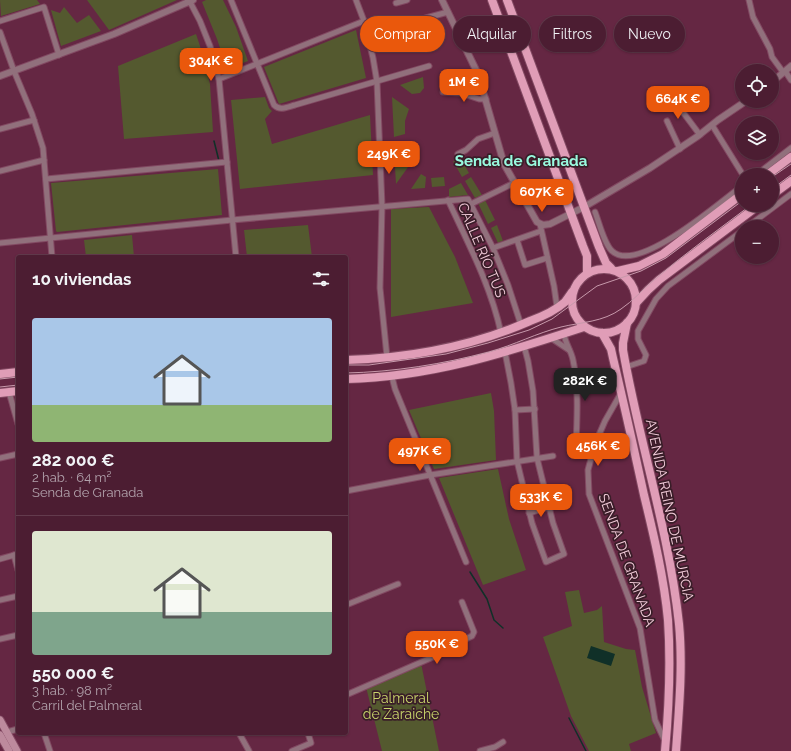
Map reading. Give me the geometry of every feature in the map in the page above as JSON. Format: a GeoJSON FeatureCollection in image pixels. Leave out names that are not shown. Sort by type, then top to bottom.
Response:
{"type":"FeatureCollection","features":[{"type":"Feature","properties":{"kind":"main road"},"geometry":{"type":"LineString","coordinates":[[492,0],[587,256],[587,273]]}},
{"type":"Feature","properties":{"kind":"main road"},"geometry":{"type":"LineString","coordinates":[[507,0],[602,256],[614,270]]}},
{"type":"Feature","properties":{"kind":"main road"},"geometry":{"type":"LineString","coordinates":[[776,168],[791,157]]}},
{"type":"Feature","properties":{"kind":"main road"},"geometry":{"type":"LineString","coordinates":[[779,190],[791,181]]}},
{"type":"Feature","properties":{"kind":"main road"},"geometry":{"type":"LineString","coordinates":[[614,270],[639,266],[664,254],[735,199]]}},
{"type":"Feature","properties":{"kind":"main road"},"geometry":{"type":"LineString","coordinates":[[636,303],[659,280],[750,212]]}},
{"type":"Feature","properties":{"kind":"main road"},"geometry":{"type":"LineString","coordinates":[[348,360],[387,357],[430,351],[473,341],[521,326],[564,303],[578,281],[587,273],[601,268],[614,270],[626,276],[636,293],[635,310],[627,323],[616,331],[602,333],[590,330],[584,327],[573,311],[571,302],[572,292]]}},
{"type":"Feature","properties":{"kind":"main road","name":"AVENIDA REINO DE MURCIA"},"geometry":{"type":"LineString","coordinates":[[627,323],[623,343],[626,367],[668,551],[676,598],[679,625],[680,673],[676,751]]}},
{"type":"Feature","properties":{"kind":"main road"},"geometry":{"type":"LineString","coordinates":[[348,379],[392,377],[461,364],[584,327]]}},
{"type":"Feature","properties":{"kind":"main road","name":"AVENIDA REINO DE MURCIA"},"geometry":{"type":"LineString","coordinates":[[602,333],[611,349],[655,539],[666,603],[670,659],[669,700],[665,751]]}},
{"type":"Feature","properties":{"kind":"main road"},"geometry":{"type":"LineString","coordinates":[[0,374],[16,372]]}},
{"type":"Feature","properties":{"kind":"main road"},"geometry":{"type":"LineString","coordinates":[[0,393],[16,391]]}},
{"type":"Feature","properties":{"kind":"main road"},"geometry":{"type":"LineString","coordinates":[[0,720],[9,751]]}},
{"type":"Feature","properties":{"kind":"main road"},"geometry":{"type":"LineString","coordinates":[[3,734],[17,751]]}},
{"type":"Feature","properties":{"kind":"street"},"geometry":{"type":"LineString","coordinates":[[231,0],[274,105],[280,109],[430,66]]}},
{"type":"Feature","properties":{"kind":"street"},"geometry":{"type":"LineString","coordinates":[[356,0],[362,16]]}},
{"type":"Feature","properties":{"kind":"street"},"geometry":{"type":"LineString","coordinates":[[396,3],[407,0]]}},
{"type":"Feature","properties":{"kind":"street"},"geometry":{"type":"LineString","coordinates":[[442,0],[453,22]]}},
{"type":"Feature","properties":{"kind":"street"},"geometry":{"type":"LineString","coordinates":[[749,0],[753,17],[770,49],[772,57],[791,80]]}},
{"type":"Feature","properties":{"kind":"street"},"geometry":{"type":"LineString","coordinates":[[0,76],[117,33],[191,1],[210,46],[219,78],[236,255]]}},
{"type":"Feature","properties":{"kind":"street"},"geometry":{"type":"LineString","coordinates":[[0,20],[44,7],[59,55]]}},
{"type":"Feature","properties":{"kind":"street"},"geometry":{"type":"LineString","coordinates":[[433,16],[448,12]]}},
{"type":"Feature","properties":{"kind":"street"},"geometry":{"type":"LineString","coordinates":[[219,78],[360,23]]}},
{"type":"Feature","properties":{"kind":"street"},"geometry":{"type":"LineString","coordinates":[[0,32],[34,120],[43,148],[52,255]]}},
{"type":"Feature","properties":{"kind":"street"},"geometry":{"type":"LineString","coordinates":[[371,52],[377,82],[382,206],[380,288],[387,357]]}},
{"type":"Feature","properties":{"kind":"street"},"geometry":{"type":"LineString","coordinates":[[467,52],[478,74],[504,164],[534,218],[540,224],[554,286],[557,307]]}},
{"type":"Feature","properties":{"kind":"street"},"geometry":{"type":"LineString","coordinates":[[779,76],[791,66]]}},
{"type":"Feature","properties":{"kind":"street"},"geometry":{"type":"LineString","coordinates":[[443,92],[461,93],[479,99],[486,99]]}},
{"type":"Feature","properties":{"kind":"street"},"geometry":{"type":"LineString","coordinates":[[674,95],[682,111],[700,135]]}},
{"type":"Feature","properties":{"kind":"street"},"geometry":{"type":"LineString","coordinates":[[540,224],[550,224],[625,184],[680,149],[736,108]]}},
{"type":"Feature","properties":{"kind":"street"},"geometry":{"type":"LineString","coordinates":[[0,129],[34,120]]}},
{"type":"Feature","properties":{"kind":"street"},"geometry":{"type":"LineString","coordinates":[[667,121],[680,149]]}},
{"type":"Feature","properties":{"kind":"street"},"geometry":{"type":"LineString","coordinates":[[712,125],[739,168]]}},
{"type":"Feature","properties":{"kind":"street"},"geometry":{"type":"LineString","coordinates":[[458,154],[466,150],[478,139],[495,133]]}},
{"type":"Feature","properties":{"kind":"street"},"geometry":{"type":"LineString","coordinates":[[765,168],[791,148]]}},
{"type":"Feature","properties":{"kind":"street"},"geometry":{"type":"LineString","coordinates":[[0,171],[44,160]]}},
{"type":"Feature","properties":{"kind":"street"},"geometry":{"type":"LineString","coordinates":[[46,179],[227,162]]}},
{"type":"Feature","properties":{"kind":"street"},"geometry":{"type":"LineString","coordinates":[[471,204],[514,183]]}},
{"type":"Feature","properties":{"kind":"street"},"geometry":{"type":"LineString","coordinates":[[596,212],[611,251],[627,257],[652,249],[677,235],[735,191]]}},
{"type":"Feature","properties":{"kind":"street"},"geometry":{"type":"LineString","coordinates":[[756,220],[791,194]]}},
{"type":"Feature","properties":{"kind":"street"},"geometry":{"type":"LineString","coordinates":[[0,243],[468,199],[493,248],[508,286],[521,326]]}},
{"type":"Feature","properties":{"kind":"street","name":"CALLE RÍO TUS"},"geometry":{"type":"LineString","coordinates":[[448,200],[478,264],[491,299],[501,333]]}},
{"type":"Feature","properties":{"kind":"street"},"geometry":{"type":"LineString","coordinates":[[493,248],[541,231]]}},
{"type":"Feature","properties":{"kind":"street"},"geometry":{"type":"LineString","coordinates":[[626,367],[644,361],[646,356],[638,339],[638,331],[656,299],[668,286],[735,236]]}},
{"type":"Feature","properties":{"kind":"street"},"geometry":{"type":"LineString","coordinates":[[517,240],[525,265],[547,258]]}},
{"type":"Feature","properties":{"kind":"street"},"geometry":{"type":"LineString","coordinates":[[564,334],[565,340],[571,352],[576,377],[576,447],[580,453],[592,455]]}},
{"type":"Feature","properties":{"kind":"street"},"geometry":{"type":"LineString","coordinates":[[550,337],[571,352]]}},
{"type":"Feature","properties":{"kind":"street"},"geometry":{"type":"LineString","coordinates":[[505,352],[515,410],[517,461],[529,513],[546,562],[564,554],[549,507],[537,458],[535,409],[528,361],[524,346]]}},
{"type":"Feature","properties":{"kind":"street"},"geometry":{"type":"LineString","coordinates":[[392,377],[395,389],[466,562]]}},
{"type":"Feature","properties":{"kind":"street"},"geometry":{"type":"LineString","coordinates":[[9,392],[16,417]]}},
{"type":"Feature","properties":{"kind":"street","name":"SENDA DE GRANADA"},"geometry":{"type":"LineString","coordinates":[[621,393],[605,420],[595,444],[588,470],[589,494],[640,628],[655,720],[662,737],[666,742]]}},
{"type":"Feature","properties":{"kind":"street"},"geometry":{"type":"LineString","coordinates":[[515,410],[535,409]]}},
{"type":"Feature","properties":{"kind":"street"},"geometry":{"type":"LineString","coordinates":[[0,458],[16,454]]}},
{"type":"Feature","properties":{"kind":"street"},"geometry":{"type":"LineString","coordinates":[[348,491],[430,475],[553,456]]}},
{"type":"Feature","properties":{"kind":"street"},"geometry":{"type":"LineString","coordinates":[[529,513],[549,507]]}},
{"type":"Feature","properties":{"kind":"street"},"geometry":{"type":"LineString","coordinates":[[0,559],[16,555]]}},
{"type":"Feature","properties":{"kind":"street"},"geometry":{"type":"LineString","coordinates":[[348,604],[398,584]]}},
{"type":"Feature","properties":{"kind":"street"},"geometry":{"type":"LineString","coordinates":[[0,600],[16,596]]}},
{"type":"Feature","properties":{"kind":"street"},"geometry":{"type":"LineString","coordinates":[[348,694],[449,650],[455,644],[472,636],[474,632],[462,602]]}},
{"type":"Feature","properties":{"kind":"street"},"geometry":{"type":"LineString","coordinates":[[0,639],[16,635]]}},
{"type":"Feature","properties":{"kind":"street"},"geometry":{"type":"LineString","coordinates":[[3,734],[16,730]]}},
{"type":"Feature","properties":{"kind":"street"},"geometry":{"type":"LineString","coordinates":[[45,735],[50,751]]}},
{"type":"Feature","properties":{"kind":"street"},"geometry":{"type":"LineString","coordinates":[[240,735],[249,751]]}},
{"type":"Feature","properties":{"kind":"street"},"geometry":{"type":"LineString","coordinates":[[292,751],[311,743],[309,735]]}},
{"type":"Feature","properties":{"kind":"street"},"geometry":{"type":"LineString","coordinates":[[480,751],[495,747],[503,742]]}},
{"type":"Feature","properties":{"kind":"green space"},"geometry":{"type":"Polygon","coordinates":[[[0,0],[37,0],[40,4],[1,16],[0,0]]]}},
{"type":"Feature","properties":{"kind":"green space"},"geometry":{"type":"Polygon","coordinates":[[[87,0],[177,0],[109,30],[87,0]]]}},
{"type":"Feature","properties":{"kind":"green space"},"geometry":{"type":"Polygon","coordinates":[[[206,0],[223,0],[236,27],[248,61],[227,69],[202,2],[206,0]]]}},
{"type":"Feature","properties":{"kind":"green space"},"geometry":{"type":"Polygon","coordinates":[[[64,7],[77,23],[89,15],[101,31],[61,46],[51,10],[60,13],[64,7]]]}},
{"type":"Feature","properties":{"kind":"green space"},"geometry":{"type":"Polygon","coordinates":[[[356,30],[366,78],[279,104],[264,67],[356,30]]]}},
{"type":"Feature","properties":{"kind":"green space"},"geometry":{"type":"Polygon","coordinates":[[[196,34],[210,84],[213,132],[124,139],[118,66],[196,34]]]}},
{"type":"Feature","properties":{"kind":"green space"},"geometry":{"type":"Polygon","coordinates":[[[423,77],[424,88],[420,93],[412,94],[400,85],[423,77]]]}},
{"type":"Feature","properties":{"kind":"green space"},"geometry":{"type":"Polygon","coordinates":[[[265,97],[269,108],[272,111],[265,119],[272,144],[370,115],[373,175],[240,189],[231,100],[265,97]]]}},
{"type":"Feature","properties":{"kind":"green space"},"geometry":{"type":"Polygon","coordinates":[[[392,97],[409,109],[405,121],[405,134],[394,137],[392,97]]]}},
{"type":"Feature","properties":{"kind":"green space"},"geometry":{"type":"Polygon","coordinates":[[[409,147],[416,156],[396,184],[394,151],[409,147]]]}},
{"type":"Feature","properties":{"kind":"green space"},"geometry":{"type":"Polygon","coordinates":[[[453,161],[462,161],[469,173],[462,177],[453,161]]]}},
{"type":"Feature","properties":{"kind":"green space"},"geometry":{"type":"Polygon","coordinates":[[[218,169],[222,215],[56,231],[51,183],[218,169]]]}},
{"type":"Feature","properties":{"kind":"green space"},"geometry":{"type":"Polygon","coordinates":[[[421,174],[426,177],[425,188],[411,189],[421,174]]]}},
{"type":"Feature","properties":{"kind":"green space"},"geometry":{"type":"Polygon","coordinates":[[[444,177],[445,186],[432,187],[431,178],[444,177]]]}},
{"type":"Feature","properties":{"kind":"green space"},"geometry":{"type":"Polygon","coordinates":[[[471,177],[482,195],[475,198],[465,181],[471,177]]]}},
{"type":"Feature","properties":{"kind":"green space"},"geometry":{"type":"Polygon","coordinates":[[[461,183],[468,195],[449,197],[449,189],[461,183]]]}},
{"type":"Feature","properties":{"kind":"green space"},"geometry":{"type":"Polygon","coordinates":[[[485,200],[495,220],[488,224],[478,203],[485,200]]]}},
{"type":"Feature","properties":{"kind":"green space"},"geometry":{"type":"Polygon","coordinates":[[[429,207],[455,257],[473,303],[391,317],[391,209],[429,207]]]}},
{"type":"Feature","properties":{"kind":"green space"},"geometry":{"type":"Polygon","coordinates":[[[308,225],[312,255],[247,255],[244,230],[308,225]]]}},
{"type":"Feature","properties":{"kind":"green space"},"geometry":{"type":"Polygon","coordinates":[[[497,225],[503,241],[498,243],[491,228],[497,225]]]}},
{"type":"Feature","properties":{"kind":"green space"},"geometry":{"type":"Polygon","coordinates":[[[132,235],[134,255],[86,255],[84,240],[132,235]]]}},
{"type":"Feature","properties":{"kind":"green space"},"geometry":{"type":"Polygon","coordinates":[[[491,393],[494,411],[496,460],[434,469],[409,410],[491,393]]]}},
{"type":"Feature","properties":{"kind":"green space"},"geometry":{"type":"Polygon","coordinates":[[[498,469],[509,519],[526,570],[483,585],[439,478],[498,469]]]}},
{"type":"Feature","properties":{"kind":"green space"},"geometry":{"type":"Polygon","coordinates":[[[579,590],[584,613],[597,610],[602,606],[604,642],[626,649],[635,650],[642,687],[656,733],[629,744],[631,751],[589,751],[571,716],[543,637],[572,626],[565,592],[579,590]]]}},
{"type":"Feature","properties":{"kind":"green space","name":"Palmeral de Zaraiche"},"geometry":{"type":"Polygon","coordinates":[[[421,663],[439,751],[382,751],[366,687],[421,663]]]}},
{"type":"Feature","properties":{"kind":"shaded area"},"geometry":{"type":"Polygon","coordinates":[[[591,646],[615,654],[611,666],[587,658],[591,646]]]}},
{"type":"Feature","properties":{"kind":"waterway"},"geometry":{"type":"LineString","coordinates":[[214,141],[219,161]]}},
{"type":"Feature","properties":{"kind":"waterway"},"geometry":{"type":"LineString","coordinates":[[470,572],[487,599],[494,620],[503,628]]}},
{"type":"Feature","properties":{"kind":"waterway"},"geometry":{"type":"LineString","coordinates":[[569,718],[586,751]]}},
{"type":"Feature","properties":{"kind":"tram line"},"geometry":{"type":"LineString","coordinates":[[779,172],[791,164]]}},
{"type":"Feature","properties":{"kind":"tram line"},"geometry":{"type":"LineString","coordinates":[[779,184],[791,175]]}},
{"type":"Feature","properties":{"kind":"tram line"},"geometry":{"type":"LineString","coordinates":[[348,365],[369,365],[446,354],[529,330],[552,319],[597,286],[641,271],[666,258],[735,206]]}},
{"type":"Feature","properties":{"kind":"tram line"},"geometry":{"type":"LineString","coordinates":[[348,373],[418,367],[454,360],[489,352],[569,325],[607,317],[625,306],[677,261],[742,212]]}},
{"type":"Feature","properties":{"kind":"tram line"},"geometry":{"type":"LineString","coordinates":[[0,379],[16,377]]}},
{"type":"Feature","properties":{"kind":"tram line"},"geometry":{"type":"LineString","coordinates":[[0,387],[16,385]]}},
{"type":"Feature","properties":{"kind":"district","name":"Senda de Granada"},"geometry":{"type":"Point","coordinates":[521,161]}}]}
